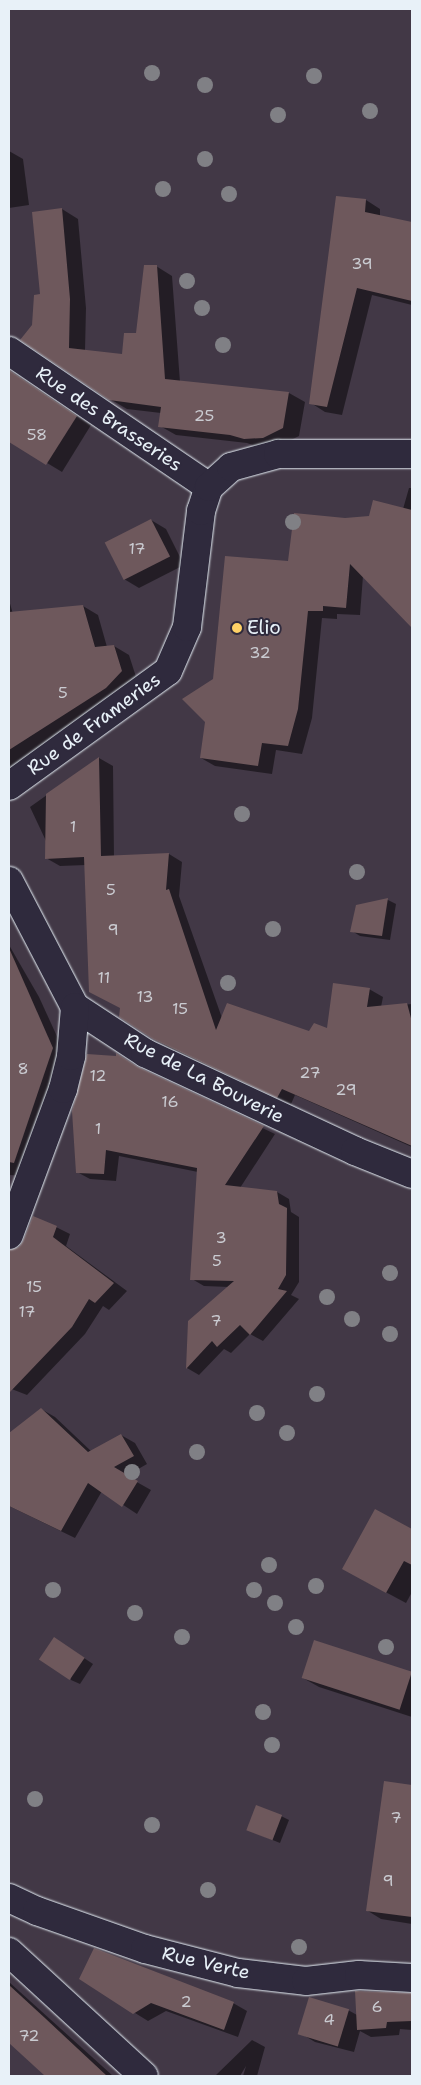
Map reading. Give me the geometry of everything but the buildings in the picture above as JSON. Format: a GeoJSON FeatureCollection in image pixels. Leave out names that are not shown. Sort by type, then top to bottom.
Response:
{"type":"FeatureCollection","features":[{"type":"Feature","properties":{"kind":"street","name":"Rue des Brasseries"},"geometry":{"type":"LineString","coordinates":[[9,351],[209,487]]}},
{"type":"Feature","properties":{"kind":"street","name":"Rue de Frameries"},"geometry":{"type":"LineString","coordinates":[[9,786],[168,671],[188,627],[200,511],[209,487],[231,467],[278,454],[412,454]]}},
{"type":"Feature","properties":{"kind":"street","name":"Rue de La Bouverie"},"geometry":{"type":"LineString","coordinates":[[9,880],[75,1007],[145,1053],[355,1152],[412,1174]]}},
{"type":"Feature","properties":{"kind":"street"},"geometry":{"type":"LineString","coordinates":[[9,1234],[63,1089],[71,1056],[75,1007]]}},
{"type":"Feature","properties":{"kind":"street","name":"Rue Verte"},"geometry":{"type":"LineString","coordinates":[[9,1898],[37,1911],[145,1949],[238,1974],[306,1981],[359,1975],[412,1978]]}},
{"type":"Feature","properties":{"kind":"street"},"geometry":{"type":"LineString","coordinates":[[9,1952],[144,2076]]}},
{"type":"Feature","properties":{"kind":"place","name":"Elio"},"geometry":{"type":"Point","coordinates":[237,628]}}]}
